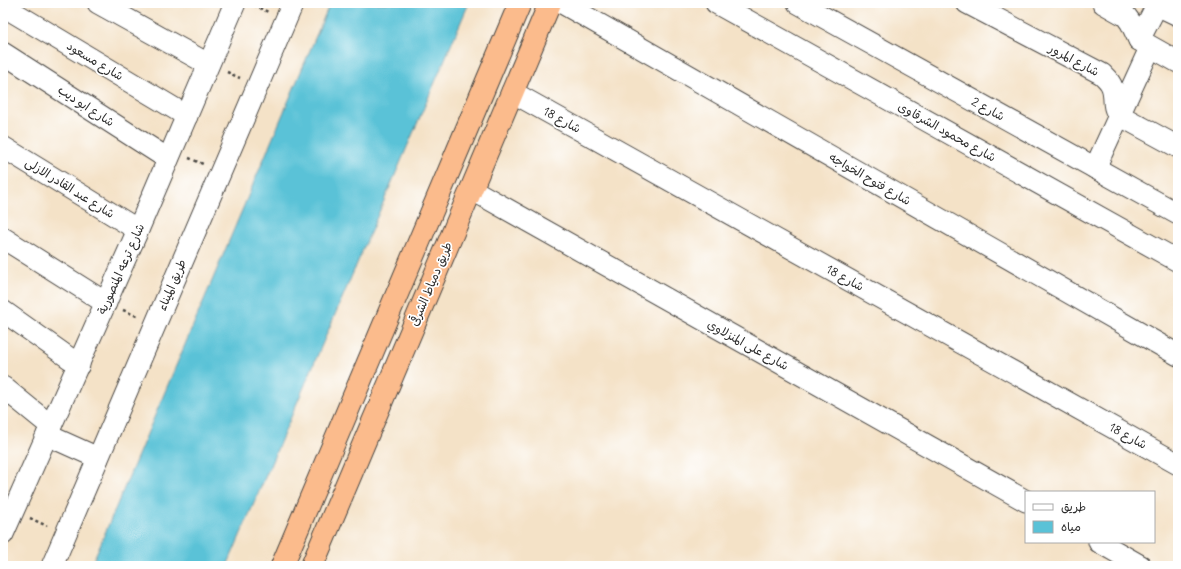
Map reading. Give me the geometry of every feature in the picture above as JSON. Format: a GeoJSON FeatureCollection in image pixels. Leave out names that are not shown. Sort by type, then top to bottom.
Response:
{"type":"FeatureCollection","features":[{"type":"Feature","properties":{"kind":"highway"},"geometry":{"type":"LineString","coordinates":[[282,566],[520,3]]}},
{"type":"Feature","properties":{"kind":"highway","name":"طريق دمياط الشرقى"},"geometry":{"type":"LineString","coordinates":[[312,566],[550,3]]}},
{"type":"Feature","properties":{"kind":"street"},"geometry":{"type":"LineString","coordinates":[[98,3],[208,64]]}},
{"type":"Feature","properties":{"kind":"street","name":"طريق الميناء"},"geometry":{"type":"LineString","coordinates":[[52,566],[293,3]]}},
{"type":"Feature","properties":{"kind":"street","name":"شارع فتوح الخواجه"},"geometry":{"type":"LineString","coordinates":[[562,3],[1178,355]]}},
{"type":"Feature","properties":{"kind":"street","name":"شارع محمود الشرقاوى"},"geometry":{"type":"LineString","coordinates":[[716,3],[1178,261]]}},
{"type":"Feature","properties":{"kind":"street","name":"شارع 2"},"geometry":{"type":"LineString","coordinates":[[798,3],[1178,214]]}},
{"type":"Feature","properties":{"kind":"street","name":"شارع المرور"},"geometry":{"type":"LineString","coordinates":[[967,3],[1102,74],[1108,79],[1112,86],[1114,94],[1114,107],[1119,115]]}},
{"type":"Feature","properties":{"kind":"street"},"geometry":{"type":"LineString","coordinates":[[1103,3],[1126,16],[1144,44],[1178,62]]}},
{"type":"Feature","properties":{"kind":"street"},"geometry":{"type":"LineString","coordinates":[[1095,168],[1119,115],[1158,4],[1178,15]]}},
{"type":"Feature","properties":{"kind":"street","name":"شارع ترعه المنصورية"},"geometry":{"type":"LineString","coordinates":[[3,534],[8,505],[49,431],[79,365],[187,116],[208,64],[229,5]]}},
{"type":"Feature","properties":{"kind":"street","name":"شارع مسعود"},"geometry":{"type":"LineString","coordinates":[[3,6],[187,116]]}},
{"type":"Feature","properties":{"kind":"street","name":"شارع ابو ديب"},"geometry":{"type":"LineString","coordinates":[[3,53],[170,155]]}},
{"type":"Feature","properties":{"kind":"street","name":"شارع 18"},"geometry":{"type":"LineString","coordinates":[[512,92],[1178,464]]}},
{"type":"Feature","properties":{"kind":"street"},"geometry":{"type":"LineString","coordinates":[[1119,115],[1178,147]]}},
{"type":"Feature","properties":{"kind":"street","name":"شارع عبد القادر الازلى"},"geometry":{"type":"LineString","coordinates":[[3,147],[138,230]]}},
{"type":"Feature","properties":{"kind":"street","name":"شارع على المنزلاوي"},"geometry":{"type":"LineString","coordinates":[[471,189],[1025,500]]}},
{"type":"Feature","properties":{"kind":"street"},"geometry":{"type":"LineString","coordinates":[[3,238],[106,303]]}},
{"type":"Feature","properties":{"kind":"street"},"geometry":{"type":"LineString","coordinates":[[3,311],[79,365]]}},
{"type":"Feature","properties":{"kind":"street"},"geometry":{"type":"LineString","coordinates":[[3,387],[49,431],[98,458]]}},
{"type":"Feature","properties":{"kind":"street"},"geometry":{"type":"LineString","coordinates":[[1100,543],[1141,566]]}},
{"type":"Feature","properties":{"kind":"path"},"geometry":{"type":"LineString","coordinates":[[208,64],[258,86]]}},
{"type":"Feature","properties":{"kind":"path"},"geometry":{"type":"LineString","coordinates":[[170,155],[220,172]]}},
{"type":"Feature","properties":{"kind":"path"},"geometry":{"type":"LineString","coordinates":[[106,303],[155,324]]}},
{"type":"Feature","properties":{"kind":"path"},"geometry":{"type":"LineString","coordinates":[[8,505],[65,534]]}},
{"type":"Feature","properties":{"kind":"water"},"geometry":{"type":"Polygon","coordinates":[[[330,3],[469,3],[227,566],[91,566],[330,3]]]}}]}
